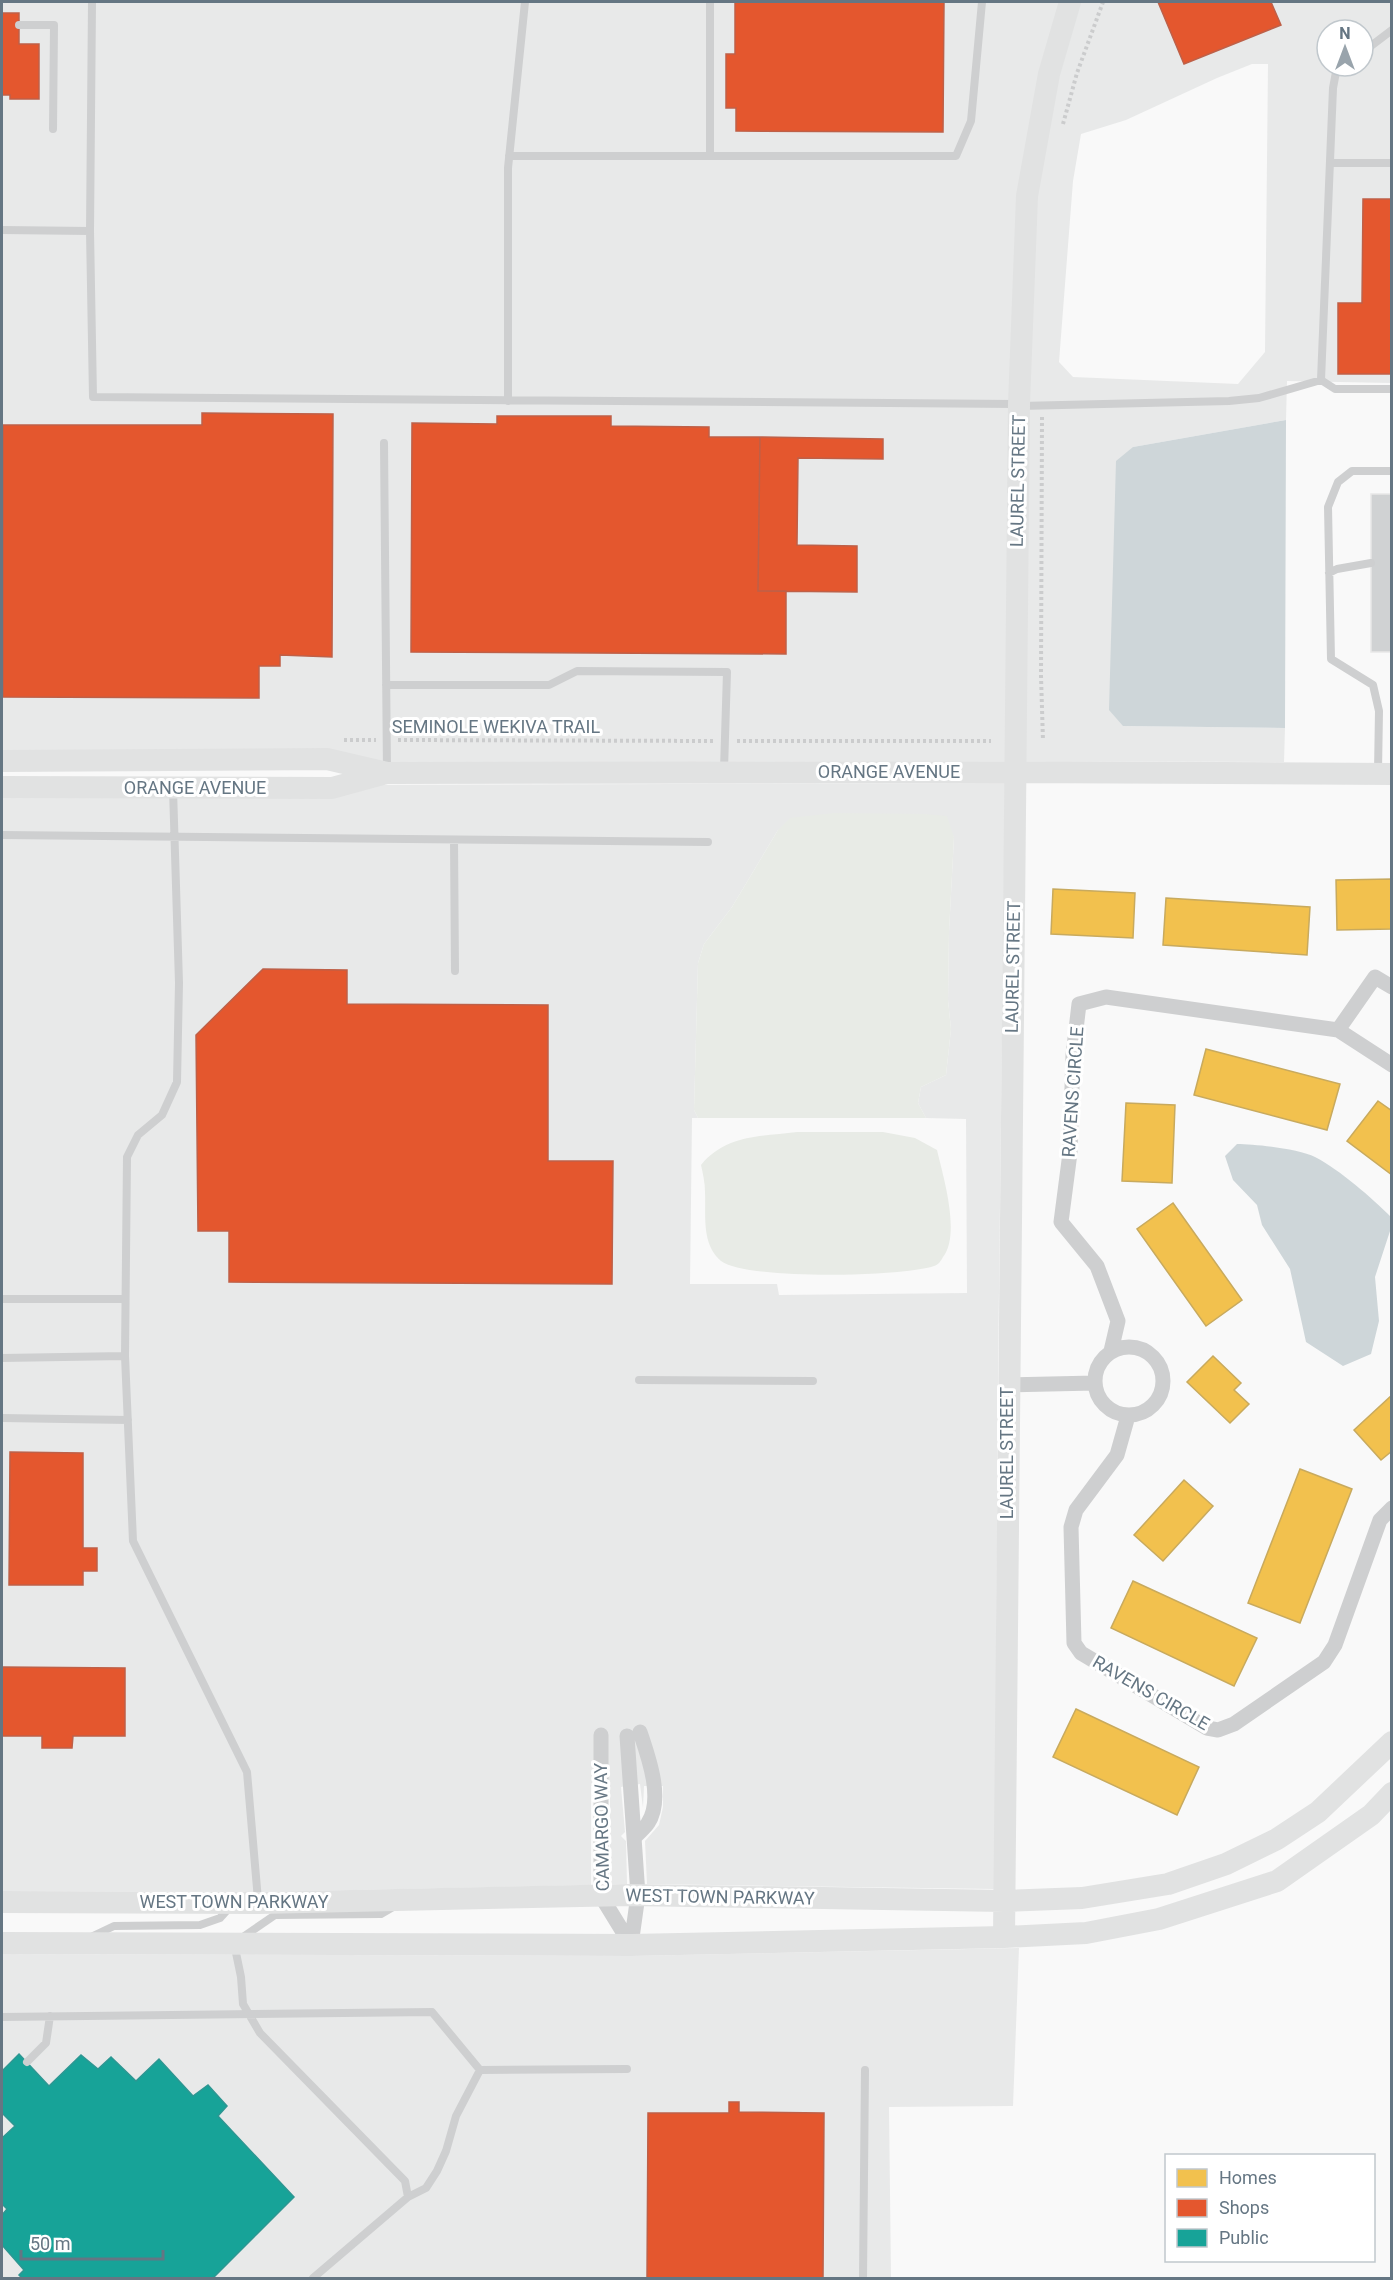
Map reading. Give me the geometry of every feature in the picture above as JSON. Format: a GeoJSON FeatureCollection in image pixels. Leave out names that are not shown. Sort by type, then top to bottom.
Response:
{"type":"FeatureCollection","features":[{"type":"Feature","properties":{"kind":"street","name":"LAUREL STREET"},"geometry":{"type":"LineString","coordinates":[[1004,1937],[1019,405],[1028,196],[1049,74],[1070,2]]}},
{"type":"Feature","properties":{"kind":"street","name":"ORANGE AVENUE"},"geometry":{"type":"LineString","coordinates":[[2,761],[327,759],[387,773],[1385,774]]}},
{"type":"Feature","properties":{"kind":"street","name":"ORANGE AVENUE"},"geometry":{"type":"LineString","coordinates":[[2,787],[332,788],[387,773]]}},
{"type":"Feature","properties":{"kind":"street"},"geometry":{"type":"LineString","coordinates":[[1338,1030],[1375,976],[1392,987]]}},
{"type":"Feature","properties":{"kind":"street","name":"RAVENS CIRCLE"},"geometry":{"type":"LineString","coordinates":[[1095,1383],[1098,1364],[1111,1351],[1118,1321],[1097,1266],[1061,1222],[1070,1153],[1073,1054],[1079,1004],[1106,997],[1338,1030],[1392,1065]]}},
{"type":"Feature","properties":{"kind":"street"},"geometry":{"type":"LineString","coordinates":[[1008,1385],[1095,1383],[1098,1398],[1111,1411],[1128,1416],[1146,1411],[1159,1398],[1163,1381],[1159,1364],[1146,1351],[1128,1347],[1111,1351]]}},
{"type":"Feature","properties":{"kind":"street","name":"RAVENS CIRCLE"},"geometry":{"type":"LineString","coordinates":[[1128,1416],[1117,1455],[1076,1510],[1071,1527],[1074,1643],[1082,1653],[1207,1728],[1218,1730],[1234,1724],[1324,1662],[1335,1645],[1380,1520],[1392,1508]]}},
{"type":"Feature","properties":{"kind":"street","name":"CAMARGO WAY"},"geometry":{"type":"LineString","coordinates":[[631,1945],[638,1895],[635,1837],[633,1734],[653,1773],[654,1804],[649,1822],[635,1837]]}},
{"type":"Feature","properties":{"kind":"street","name":"CAMARGO WAY"},"geometry":{"type":"LineString","coordinates":[[601,1735],[601,1896],[631,1945]]}},
{"type":"Feature","properties":{"kind":"street","name":"WEST TOWN PARKWAY"},"geometry":{"type":"LineString","coordinates":[[2,1902],[259,1903],[638,1895],[1005,1901],[1082,1898],[1157,1886],[1226,1864],[1277,1839],[1318,1812],[1392,1742]]}},
{"type":"Feature","properties":{"kind":"street"},"geometry":{"type":"LineString","coordinates":[[2,1943],[631,1945],[1004,1937],[1086,1933],[1159,1919],[1277,1881],[1371,1815],[1392,1793]]}},
{"type":"Feature","properties":{"kind":"lane"},"geometry":{"type":"LineString","coordinates":[[92,2],[90,231],[93,397],[1019,405],[1228,401],[1259,398],[1321,380],[1335,389],[1392,389]]}},
{"type":"Feature","properties":{"kind":"lane"},"geometry":{"type":"LineString","coordinates":[[508,401],[509,156],[525,2]]}},
{"type":"Feature","properties":{"kind":"lane"},"geometry":{"type":"LineString","coordinates":[[710,2],[710,156]]}},
{"type":"Feature","properties":{"kind":"lane"},"geometry":{"type":"LineString","coordinates":[[509,156],[956,156],[971,121],[982,2]]}},
{"type":"Feature","properties":{"kind":"lane"},"geometry":{"type":"LineString","coordinates":[[19,25],[54,25],[53,129]]}},
{"type":"Feature","properties":{"kind":"lane"},"geometry":{"type":"LineString","coordinates":[[1375,43],[1392,30]]}},
{"type":"Feature","properties":{"kind":"lane"},"geometry":{"type":"LineString","coordinates":[[1321,380],[1335,78]]}},
{"type":"Feature","properties":{"kind":"lane"},"geometry":{"type":"LineString","coordinates":[[1330,162],[1392,164]]}},
{"type":"Feature","properties":{"kind":"lane"},"geometry":{"type":"LineString","coordinates":[[2,230],[90,231]]}},
{"type":"Feature","properties":{"kind":"lane"},"geometry":{"type":"LineString","coordinates":[[384,443],[387,773]]}},
{"type":"Feature","properties":{"kind":"lane"},"geometry":{"type":"LineString","coordinates":[[1385,774],[1379,711],[1373,686],[1331,659],[1328,507],[1338,483],[1353,471],[1392,471]]}},
{"type":"Feature","properties":{"kind":"lane"},"geometry":{"type":"LineString","coordinates":[[1329,573],[1337,569],[1371,563]]}},
{"type":"Feature","properties":{"kind":"lane"},"geometry":{"type":"LineString","coordinates":[[386,685],[549,685],[577,671],[727,672],[724,773]]}},
{"type":"Feature","properties":{"kind":"lane"},"geometry":{"type":"LineString","coordinates":[[173,788],[179,983],[177,1082],[162,1115],[138,1136],[127,1157],[125,1356],[133,1541],[247,1772],[259,1903]]}},
{"type":"Feature","properties":{"kind":"lane"},"geometry":{"type":"LineString","coordinates":[[2,835],[708,842]]}},
{"type":"Feature","properties":{"kind":"lane"},"geometry":{"type":"LineString","coordinates":[[454,840],[455,971]]}},
{"type":"Feature","properties":{"kind":"lane"},"geometry":{"type":"LineString","coordinates":[[2,1299],[125,1299]]}},
{"type":"Feature","properties":{"kind":"lane"},"geometry":{"type":"LineString","coordinates":[[2,1358],[125,1356]]}},
{"type":"Feature","properties":{"kind":"lane"},"geometry":{"type":"LineString","coordinates":[[639,1380],[813,1381]]}},
{"type":"Feature","properties":{"kind":"lane"},"geometry":{"type":"LineString","coordinates":[[2,1418],[128,1420]]}},
{"type":"Feature","properties":{"kind":"lane"},"geometry":{"type":"LineString","coordinates":[[407,1900],[381,1914],[275,1915],[234,1944],[241,1977],[243,2004],[260,2033],[405,2181],[408,2198]]}},
{"type":"Feature","properties":{"kind":"lane"},"geometry":{"type":"LineString","coordinates":[[78,1943],[114,1926],[200,1925],[220,1918],[233,1903]]}},
{"type":"Feature","properties":{"kind":"lane"},"geometry":{"type":"LineString","coordinates":[[2,2017],[432,2012],[480,2070]]}},
{"type":"Feature","properties":{"kind":"lane"},"geometry":{"type":"LineString","coordinates":[[27,2062],[46,2043],[50,2016]]}},
{"type":"Feature","properties":{"kind":"lane"},"geometry":{"type":"LineString","coordinates":[[480,2070],[627,2069]]}},
{"type":"Feature","properties":{"kind":"lane"},"geometry":{"type":"LineString","coordinates":[[313,2278],[408,2198],[426,2188],[437,2171],[446,2151],[456,2116],[480,2070]]}},
{"type":"Feature","properties":{"kind":"lane"},"geometry":{"type":"LineString","coordinates":[[863,2278],[865,2070]]}},
{"type":"Feature","properties":{"kind":"path"},"geometry":{"type":"LineString","coordinates":[[1062,128],[1077,73],[1103,3]]}},
{"type":"Feature","properties":{"kind":"path"},"geometry":{"type":"LineString","coordinates":[[1042,433],[1043,741]]}},
{"type":"Feature","properties":{"kind":"path","name":"SEMINOLE WEKIVA TRAIL"},"geometry":{"type":"LineString","coordinates":[[339,740],[991,741]]}},
{"type":"Feature","properties":{"kind":"shaded area"},"geometry":{"type":"Polygon","coordinates":[[[2,2],[1060,2],[1040,71],[1005,761],[2,764],[2,2]]]}},
{"type":"Feature","properties":{"kind":"shaded area"},"geometry":{"type":"Polygon","coordinates":[[[1080,2],[1391,2],[1391,383],[1287,381],[1286,420],[1133,447],[1123,726],[1285,728],[1284,762],[1025,761],[1029,404],[1037,197],[1059,77],[1080,2]],[[1252,64],[1126,120],[1081,134],[1073,181],[1059,362],[1073,377],[1238,384],[1265,352],[1268,64],[1252,64]]]}},
{"type":"Feature","properties":{"kind":"shaded area"},"geometry":{"type":"Polygon","coordinates":[[[1286,420],[1285,728],[1123,726],[1109,710],[1116,461],[1133,447],[1286,420]]]}},
{"type":"Feature","properties":{"kind":"shaded area"},"geometry":{"type":"Polygon","coordinates":[[[1005,783],[995,1889],[647,1884],[645,1841],[659,1825],[663,1807],[663,1786],[644,1786],[643,1808],[640,1784],[621,1787],[625,1832],[621,1836],[626,1841],[627,1884],[610,1884],[610,1786],[591,1786],[591,1885],[259,1892],[2,1891],[2,786],[1005,783]],[[882,814],[778,830],[732,907],[704,944],[698,963],[694,1110],[698,1118],[692,1118],[690,1284],[777,1284],[779,1295],[967,1293],[966,1119],[926,1118],[918,1103],[921,1087],[946,1075],[951,1029],[948,1000],[949,932],[954,837],[926,814],[882,814]]]}},
{"type":"Feature","properties":{"kind":"shaded area"},"geometry":{"type":"Polygon","coordinates":[[[834,813],[947,816],[954,837],[949,932],[948,1000],[951,1029],[946,1075],[921,1087],[918,1103],[926,1118],[698,1118],[694,1110],[698,963],[704,944],[732,907],[778,830],[790,818],[834,813]]]}},
{"type":"Feature","properties":{"kind":"shaded area"},"geometry":{"type":"Polygon","coordinates":[[[797,1132],[883,1132],[915,1138],[937,1150],[951,1220],[948,1247],[939,1263],[917,1270],[891,1273],[825,1275],[760,1271],[736,1267],[721,1261],[707,1238],[705,1185],[701,1165],[722,1147],[733,1142],[757,1136],[797,1132]]]}},
{"type":"Feature","properties":{"kind":"shaded area"},"geometry":{"type":"Polygon","coordinates":[[[1237,1144],[1288,1149],[1315,1157],[1335,1169],[1391,1217],[1391,1228],[1375,1277],[1379,1321],[1371,1354],[1343,1366],[1306,1342],[1290,1269],[1262,1225],[1257,1205],[1233,1180],[1225,1156],[1237,1144]]]}},
{"type":"Feature","properties":{"kind":"shaded area"},"geometry":{"type":"Polygon","coordinates":[[[1019,1948],[1013,2106],[889,2107],[891,2278],[2,2278],[2,1954],[631,1956],[1019,1948]]]}},
{"type":"Feature","properties":{"kind":"building: Homes"},"geometry":{"type":"Polygon","coordinates":[[[1392,879],[1392,929],[1337,930],[1336,880],[1392,879]]]}},
{"type":"Feature","properties":{"kind":"building: Homes"},"geometry":{"type":"Polygon","coordinates":[[[1053,889],[1135,893],[1133,938],[1051,934],[1053,889]]]}},
{"type":"Feature","properties":{"kind":"building: Homes"},"geometry":{"type":"Polygon","coordinates":[[[1166,898],[1310,907],[1307,955],[1163,945],[1166,898]]]}},
{"type":"Feature","properties":{"kind":"building: Homes"},"geometry":{"type":"Polygon","coordinates":[[[1206,1049],[1340,1084],[1327,1130],[1194,1095],[1206,1049]]]}},
{"type":"Feature","properties":{"kind":"building: Homes"},"geometry":{"type":"Polygon","coordinates":[[[1378,1101],[1392,1111],[1392,1175],[1347,1141],[1378,1101]]]}},
{"type":"Feature","properties":{"kind":"building: Homes"},"geometry":{"type":"Polygon","coordinates":[[[1126,1103],[1175,1105],[1172,1183],[1122,1181],[1126,1103]]]}},
{"type":"Feature","properties":{"kind":"building: Homes"},"geometry":{"type":"Polygon","coordinates":[[[1173,1203],[1242,1300],[1206,1326],[1137,1229],[1173,1203]]]}},
{"type":"Feature","properties":{"kind":"building: Homes"},"geometry":{"type":"Polygon","coordinates":[[[1213,1356],[1241,1383],[1234,1390],[1249,1404],[1230,1423],[1187,1382],[1213,1356]]]}},
{"type":"Feature","properties":{"kind":"building: Homes"},"geometry":{"type":"Polygon","coordinates":[[[1392,1395],[1392,1451],[1381,1460],[1354,1430],[1392,1395]]]}},
{"type":"Feature","properties":{"kind":"building: Homes"},"geometry":{"type":"Polygon","coordinates":[[[1300,1469],[1352,1489],[1300,1623],[1248,1603],[1300,1469]]]}},
{"type":"Feature","properties":{"kind":"building: Homes"},"geometry":{"type":"Polygon","coordinates":[[[1184,1480],[1213,1506],[1163,1561],[1134,1535],[1184,1480]]]}},
{"type":"Feature","properties":{"kind":"building: Homes"},"geometry":{"type":"Polygon","coordinates":[[[1133,1581],[1257,1638],[1234,1686],[1111,1628],[1133,1581]]]}},
{"type":"Feature","properties":{"kind":"building: Homes"},"geometry":{"type":"Polygon","coordinates":[[[1076,1709],[1199,1767],[1177,1815],[1053,1757],[1076,1709]]]}},
{"type":"Feature","properties":{"kind":"building: Shops"},"geometry":{"type":"Polygon","coordinates":[[[735,2],[944,2],[943,132],[736,131],[736,108],[726,108],[726,54],[735,54],[735,2]]]}},
{"type":"Feature","properties":{"kind":"building: Shops"},"geometry":{"type":"Polygon","coordinates":[[[1158,2],[1271,2],[1281,25],[1184,64],[1158,2]]]}},
{"type":"Feature","properties":{"kind":"building: Shops"},"geometry":{"type":"Polygon","coordinates":[[[2,13],[19,13],[19,44],[39,44],[39,99],[10,99],[10,95],[2,95],[2,13]]]}},
{"type":"Feature","properties":{"kind":"building: Shops"},"geometry":{"type":"Polygon","coordinates":[[[1363,199],[1392,199],[1392,374],[1338,374],[1338,303],[1362,303],[1363,199]]]}},
{"type":"Feature","properties":{"kind":"building: Shops"},"geometry":{"type":"Polygon","coordinates":[[[202,413],[333,414],[332,657],[280,655],[280,666],[259,666],[259,698],[3,697],[3,425],[202,425],[202,413]]]}},
{"type":"Feature","properties":{"kind":"building: Shops"},"geometry":{"type":"Polygon","coordinates":[[[497,416],[611,416],[611,426],[709,427],[709,437],[760,437],[758,591],[786,591],[786,654],[411,652],[412,423],[497,424],[497,416]]]}},
{"type":"Feature","properties":{"kind":"building: Shops"},"geometry":{"type":"Polygon","coordinates":[[[760,437],[883,439],[883,459],[798,458],[797,545],[857,546],[857,592],[758,591],[760,437]]]}},
{"type":"Feature","properties":{"kind":"building: Shops"},"geometry":{"type":"Polygon","coordinates":[[[263,969],[347,970],[347,1004],[548,1005],[548,1161],[613,1161],[612,1284],[229,1282],[229,1231],[198,1231],[196,1035],[263,969]]]}},
{"type":"Feature","properties":{"kind":"building: Shops"},"geometry":{"type":"Polygon","coordinates":[[[10,1452],[83,1453],[83,1548],[97,1548],[97,1571],[83,1571],[83,1585],[9,1585],[10,1452]]]}},
{"type":"Feature","properties":{"kind":"building: Shops"},"geometry":{"type":"Polygon","coordinates":[[[2,1667],[125,1668],[125,1736],[73,1736],[72,1748],[42,1748],[42,1736],[2,1736],[2,1667]]]}},
{"type":"Feature","properties":{"kind":"building: Shops"},"geometry":{"type":"Polygon","coordinates":[[[729,2102],[739,2102],[739,2112],[824,2113],[823,2278],[647,2278],[648,2113],[729,2113],[729,2102]]]}},
{"type":"Feature","properties":{"kind":"building: Public"},"geometry":{"type":"Polygon","coordinates":[[[19,2054],[49,2086],[81,2055],[98,2069],[111,2057],[136,2081],[159,2059],[193,2096],[208,2085],[227,2106],[218,2116],[294,2197],[213,2278],[22,2278],[19,2275],[24,2270],[2,2245],[2,2215],[7,2209],[2,2204],[2,2138],[15,2126],[2,2113],[2,2071],[19,2054]]]}},
{"type":"Feature","properties":{"kind":"building: Other"},"geometry":{"type":"Polygon","coordinates":[[[1371,494],[1392,494],[1392,652],[1371,652],[1371,494]]]}}]}
